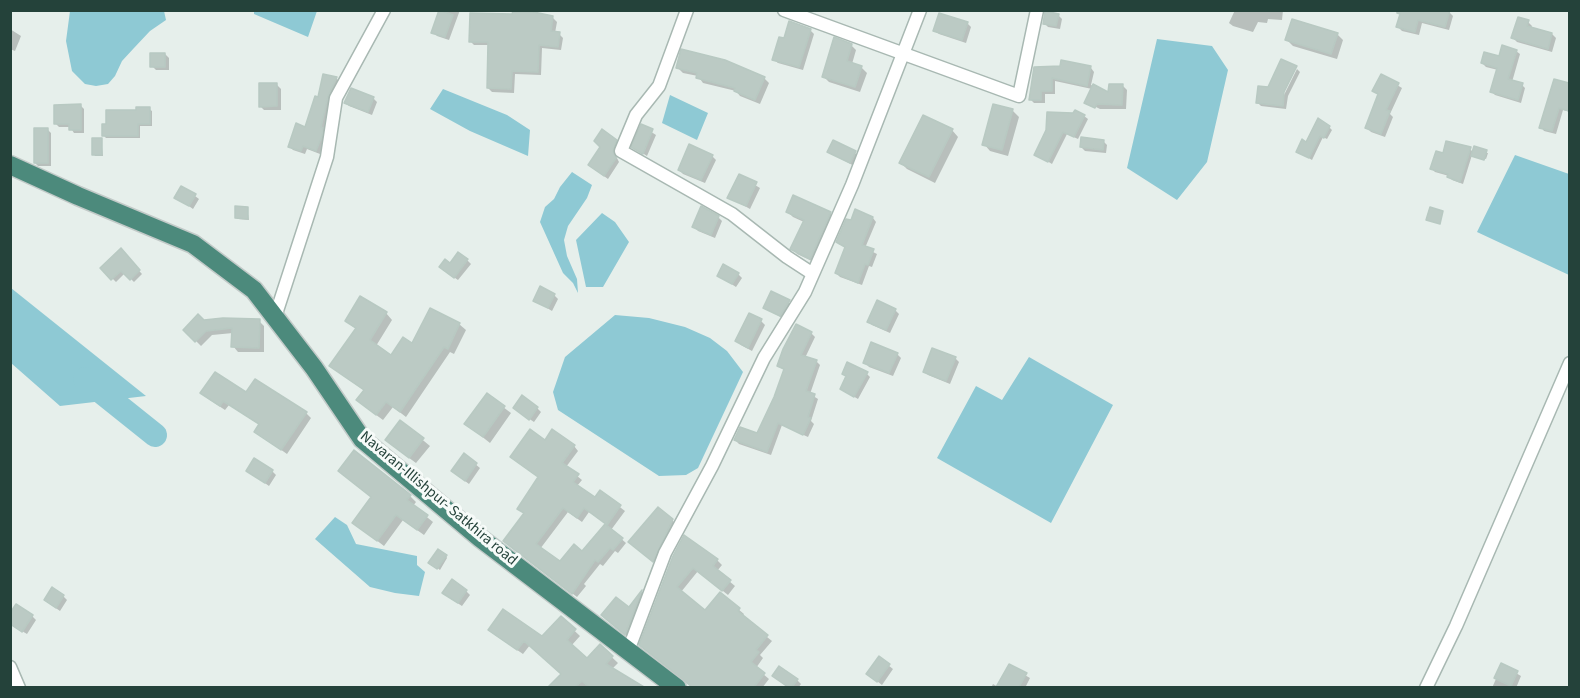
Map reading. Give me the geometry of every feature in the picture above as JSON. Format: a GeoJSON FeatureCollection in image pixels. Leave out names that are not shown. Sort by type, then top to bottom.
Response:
{"type":"FeatureCollection","features":[{"type":"Feature","properties":{"kind":"highway","name":"Navaran-Illishpur- Satkhira road"},"geometry":{"type":"LineString","coordinates":[[10,165],[193,244],[254,290],[314,368],[362,439],[480,538],[676,687]]}},
{"type":"Feature","properties":{"kind":"street"},"geometry":{"type":"LineString","coordinates":[[275,317],[327,157],[336,98],[384,10]]}},
{"type":"Feature","properties":{"kind":"street"},"geometry":{"type":"LineString","coordinates":[[687,10],[658,86],[636,115],[621,151],[732,214],[787,257],[813,274]]}},
{"type":"Feature","properties":{"kind":"street"},"geometry":{"type":"LineString","coordinates":[[784,10],[1019,96],[1037,10]]}},
{"type":"Feature","properties":{"kind":"street"},"geometry":{"type":"LineString","coordinates":[[628,651],[665,553],[712,466],[764,358],[801,300],[813,274],[852,185],[920,10]]}},
{"type":"Feature","properties":{"kind":"street"},"geometry":{"type":"LineString","coordinates":[[1426,687],[1456,626],[1569,363]]}},
{"type":"Feature","properties":{"kind":"street"},"geometry":{"type":"LineString","coordinates":[[10,666],[18,687]]}},
{"type":"Feature","properties":{"kind":"water"},"geometry":{"type":"Polygon","coordinates":[[[254,10],[317,11],[308,37],[254,14],[254,10]]]}},
{"type":"Feature","properties":{"kind":"water"},"geometry":{"type":"Polygon","coordinates":[[[70,11],[164,11],[166,20],[150,31],[122,61],[115,76],[108,84],[96,86],[85,84],[72,71],[66,41],[70,11]]]}},
{"type":"Feature","properties":{"kind":"water"},"geometry":{"type":"Polygon","coordinates":[[[1157,39],[1212,46],[1228,70],[1207,162],[1177,200],[1127,168],[1157,39]]]}},
{"type":"Feature","properties":{"kind":"water"},"geometry":{"type":"Polygon","coordinates":[[[443,89],[507,115],[530,130],[528,156],[470,131],[430,109],[443,89]]]}},
{"type":"Feature","properties":{"kind":"water"},"geometry":{"type":"Polygon","coordinates":[[[670,95],[708,113],[697,140],[662,123],[670,95]]]}},
{"type":"Feature","properties":{"kind":"water"},"geometry":{"type":"Polygon","coordinates":[[[1515,155],[1569,174],[1569,275],[1477,232],[1515,155]]]}},
{"type":"Feature","properties":{"kind":"water"},"geometry":{"type":"Polygon","coordinates":[[[572,172],[592,185],[587,198],[568,226],[564,240],[567,256],[577,279],[578,293],[573,283],[563,273],[540,222],[545,207],[554,199],[572,172]]]}},
{"type":"Feature","properties":{"kind":"water"},"geometry":{"type":"Polygon","coordinates":[[[602,213],[615,222],[629,242],[603,287],[586,287],[576,240],[602,213]]]}},
{"type":"Feature","properties":{"kind":"water"},"geometry":{"type":"Polygon","coordinates":[[[11,288],[146,396],[60,406],[11,363],[11,288]]]}},
{"type":"Feature","properties":{"kind":"water"},"geometry":{"type":"Polygon","coordinates":[[[615,315],[649,318],[685,327],[710,338],[727,351],[743,372],[698,468],[686,475],[659,476],[558,410],[553,392],[565,357],[615,315]]]}},
{"type":"Feature","properties":{"kind":"water"},"geometry":{"type":"Polygon","coordinates":[[[1029,357],[1113,405],[1051,523],[937,458],[976,386],[1002,400],[1029,357]]]}},
{"type":"Feature","properties":{"kind":"water"},"geometry":{"type":"Polygon","coordinates":[[[335,517],[347,525],[356,544],[417,556],[417,565],[425,572],[419,596],[370,587],[315,539],[335,517]]]}},
{"type":"Feature","properties":{"kind":"building"},"geometry":{"type":"Polygon","coordinates":[[[439,10],[453,15],[445,37],[431,33],[439,10]]]}},
{"type":"Feature","properties":{"kind":"building"},"geometry":{"type":"Polygon","coordinates":[[[1397,10],[1450,10],[1445,27],[1418,20],[1415,32],[1396,27],[1400,14],[1397,10]]]}},
{"type":"Feature","properties":{"kind":"building"},"geometry":{"type":"Polygon","coordinates":[[[513,11],[529,11],[553,16],[551,31],[560,32],[558,47],[539,45],[538,72],[512,71],[511,89],[487,88],[488,42],[469,42],[470,13],[512,14],[513,11]]]}},
{"type":"Feature","properties":{"kind":"building"},"geometry":{"type":"Polygon","coordinates":[[[1045,11],[1059,14],[1056,26],[1043,24],[1045,11]]]}},
{"type":"Feature","properties":{"kind":"building"},"geometry":{"type":"Polygon","coordinates":[[[939,13],[968,22],[962,40],[933,31],[939,13]]]}},
{"type":"Feature","properties":{"kind":"building"},"geometry":{"type":"Polygon","coordinates":[[[1518,17],[1529,20],[1527,26],[1552,33],[1548,49],[1511,38],[1518,17]]]}},
{"type":"Feature","properties":{"kind":"building"},"geometry":{"type":"Polygon","coordinates":[[[1292,19],[1338,33],[1331,54],[1285,40],[1292,19]]]}},
{"type":"Feature","properties":{"kind":"building"},"geometry":{"type":"Polygon","coordinates":[[[789,21],[811,29],[799,67],[772,60],[779,37],[784,38],[789,21]]]}},
{"type":"Feature","properties":{"kind":"building"},"geometry":{"type":"Polygon","coordinates":[[[834,37],[852,44],[847,61],[862,66],[855,87],[822,77],[834,37]]]}},
{"type":"Feature","properties":{"kind":"building"},"geometry":{"type":"Polygon","coordinates":[[[1502,45],[1517,50],[1508,79],[1523,83],[1518,100],[1490,92],[1497,68],[1481,63],[1484,52],[1499,56],[1502,45]]]}},
{"type":"Feature","properties":{"kind":"building"},"geometry":{"type":"Polygon","coordinates":[[[681,49],[725,60],[765,77],[755,100],[734,91],[735,88],[696,78],[697,73],[676,68],[681,49]]]}},
{"type":"Feature","properties":{"kind":"building"},"geometry":{"type":"Polygon","coordinates":[[[150,53],[165,53],[165,67],[150,67],[150,53]]]}},
{"type":"Feature","properties":{"kind":"building"},"geometry":{"type":"Polygon","coordinates":[[[1281,59],[1297,66],[1284,92],[1283,106],[1256,103],[1258,86],[1268,87],[1281,59]]]}},
{"type":"Feature","properties":{"kind":"building"},"geometry":{"type":"Polygon","coordinates":[[[1061,60],[1091,66],[1087,86],[1052,78],[1052,91],[1041,91],[1041,100],[1029,100],[1034,67],[1060,66],[1061,60]]]}},
{"type":"Feature","properties":{"kind":"building"},"geometry":{"type":"Polygon","coordinates":[[[323,74],[337,77],[328,96],[321,127],[323,128],[322,136],[316,151],[303,146],[301,151],[288,147],[296,123],[305,127],[315,96],[318,97],[323,74]]]}},
{"type":"Feature","properties":{"kind":"building"},"geometry":{"type":"Polygon","coordinates":[[[1381,74],[1399,83],[1386,110],[1390,111],[1381,134],[1365,128],[1378,94],[1372,91],[1381,74]]]}},
{"type":"Feature","properties":{"kind":"building"},"geometry":{"type":"Polygon","coordinates":[[[1554,79],[1569,83],[1569,111],[1559,108],[1552,131],[1539,128],[1554,79]]]}},
{"type":"Feature","properties":{"kind":"building"},"geometry":{"type":"Polygon","coordinates":[[[259,83],[277,83],[277,106],[259,107],[259,83]]]}},
{"type":"Feature","properties":{"kind":"building"},"geometry":{"type":"Polygon","coordinates":[[[1093,84],[1108,92],[1109,84],[1123,84],[1122,105],[1097,104],[1095,108],[1084,103],[1093,84]]]}},
{"type":"Feature","properties":{"kind":"building"},"geometry":{"type":"Polygon","coordinates":[[[351,88],[374,97],[368,112],[344,103],[351,88]]]}},
{"type":"Feature","properties":{"kind":"building"},"geometry":{"type":"Polygon","coordinates":[[[81,104],[81,130],[69,130],[69,124],[54,124],[54,105],[81,104]]]}},
{"type":"Feature","properties":{"kind":"building"},"geometry":{"type":"Polygon","coordinates":[[[993,104],[1013,109],[1002,150],[982,145],[993,104]]]}},
{"type":"Feature","properties":{"kind":"building"},"geometry":{"type":"Polygon","coordinates":[[[136,107],[150,107],[150,124],[138,124],[138,136],[102,136],[102,124],[106,124],[106,110],[136,110],[136,107]]]}},
{"type":"Feature","properties":{"kind":"building"},"geometry":{"type":"Polygon","coordinates":[[[1075,110],[1085,115],[1074,137],[1063,132],[1048,162],[1034,155],[1046,130],[1047,112],[1073,113],[1075,110]]]}},
{"type":"Feature","properties":{"kind":"building"},"geometry":{"type":"Polygon","coordinates":[[[923,115],[953,129],[929,177],[899,163],[923,115]]]}},
{"type":"Feature","properties":{"kind":"building"},"geometry":{"type":"Polygon","coordinates":[[[1318,118],[1330,126],[1324,138],[1320,136],[1309,158],[1296,152],[1302,139],[1306,142],[1318,118]]]}},
{"type":"Feature","properties":{"kind":"building"},"geometry":{"type":"Polygon","coordinates":[[[641,124],[653,129],[643,154],[631,147],[641,124]]]}},
{"type":"Feature","properties":{"kind":"building"},"geometry":{"type":"Polygon","coordinates":[[[34,128],[48,128],[48,163],[34,163],[34,128]]]}},
{"type":"Feature","properties":{"kind":"building"},"geometry":{"type":"Polygon","coordinates":[[[602,129],[617,140],[613,151],[616,158],[604,176],[588,165],[600,147],[594,141],[602,129]]]}},
{"type":"Feature","properties":{"kind":"building"},"geometry":{"type":"Polygon","coordinates":[[[1081,137],[1104,140],[1103,150],[1080,147],[1081,137]]]}},
{"type":"Feature","properties":{"kind":"building"},"geometry":{"type":"Polygon","coordinates":[[[92,138],[102,138],[102,155],[92,155],[92,138]]]}},
{"type":"Feature","properties":{"kind":"building"},"geometry":{"type":"Polygon","coordinates":[[[833,140],[856,151],[850,163],[827,152],[833,140]]]}},
{"type":"Feature","properties":{"kind":"building"},"geometry":{"type":"Polygon","coordinates":[[[1446,141],[1471,147],[1460,182],[1447,177],[1448,174],[1430,169],[1436,151],[1443,153],[1446,141]]]}},
{"type":"Feature","properties":{"kind":"building"},"geometry":{"type":"Polygon","coordinates":[[[689,144],[713,155],[701,180],[678,170],[689,144]]]}},
{"type":"Feature","properties":{"kind":"building"},"geometry":{"type":"Polygon","coordinates":[[[1474,146],[1487,150],[1484,160],[1471,156],[1474,146]]]}},
{"type":"Feature","properties":{"kind":"building"},"geometry":{"type":"Polygon","coordinates":[[[739,174],[757,182],[746,206],[727,198],[739,174]]]}},
{"type":"Feature","properties":{"kind":"building"},"geometry":{"type":"Polygon","coordinates":[[[181,186],[196,194],[189,206],[174,198],[181,186]]]}},
{"type":"Feature","properties":{"kind":"building"},"geometry":{"type":"Polygon","coordinates":[[[793,195],[831,212],[810,259],[790,249],[804,220],[786,212],[793,195]]]}},
{"type":"Feature","properties":{"kind":"building"},"geometry":{"type":"Polygon","coordinates":[[[235,206],[248,207],[248,219],[235,218],[235,206]]]}},
{"type":"Feature","properties":{"kind":"building"},"geometry":{"type":"Polygon","coordinates":[[[701,206],[719,216],[711,235],[692,227],[701,206]]]}},
{"type":"Feature","properties":{"kind":"building"},"geometry":{"type":"Polygon","coordinates":[[[1430,207],[1443,211],[1440,224],[1426,220],[1430,207]]]}},
{"type":"Feature","properties":{"kind":"building"},"geometry":{"type":"Polygon","coordinates":[[[855,209],[873,217],[862,245],[874,249],[858,283],[835,273],[845,247],[836,242],[846,219],[851,220],[855,209]]]}},
{"type":"Feature","properties":{"kind":"building"},"geometry":{"type":"Polygon","coordinates":[[[121,248],[140,270],[130,280],[121,271],[111,280],[100,268],[121,248]]]}},
{"type":"Feature","properties":{"kind":"building"},"geometry":{"type":"Polygon","coordinates":[[[458,252],[468,259],[454,278],[439,267],[445,259],[450,263],[458,252]]]}},
{"type":"Feature","properties":{"kind":"building"},"geometry":{"type":"Polygon","coordinates":[[[723,264],[739,273],[732,284],[717,276],[723,264]]]}},
{"type":"Feature","properties":{"kind":"building"},"geometry":{"type":"Polygon","coordinates":[[[540,286],[555,294],[548,308],[533,301],[540,286]]]}},
{"type":"Feature","properties":{"kind":"building"},"geometry":{"type":"Polygon","coordinates":[[[771,291],[790,300],[780,316],[763,308],[771,291]]]}},
{"type":"Feature","properties":{"kind":"building"},"geometry":{"type":"Polygon","coordinates":[[[360,296],[387,312],[370,340],[391,355],[403,337],[412,343],[430,308],[460,323],[448,349],[444,347],[400,412],[386,402],[376,415],[356,400],[364,390],[329,366],[356,328],[345,321],[360,296]]]}},
{"type":"Feature","properties":{"kind":"building"},"geometry":{"type":"Polygon","coordinates":[[[877,300],[896,309],[886,330],[867,322],[877,300]]]}},
{"type":"Feature","properties":{"kind":"building"},"geometry":{"type":"Polygon","coordinates":[[[749,313],[762,319],[748,348],[735,341],[749,313]]]}},
{"type":"Feature","properties":{"kind":"building"},"geometry":{"type":"Polygon","coordinates":[[[198,314],[204,320],[260,319],[259,348],[231,347],[232,328],[206,331],[195,342],[183,330],[198,314]]]}},
{"type":"Feature","properties":{"kind":"building"},"geometry":{"type":"Polygon","coordinates":[[[796,324],[812,332],[801,355],[817,360],[806,391],[815,394],[808,417],[811,418],[803,435],[778,423],[767,452],[734,440],[740,427],[757,433],[774,397],[784,369],[777,366],[796,324]]]}},
{"type":"Feature","properties":{"kind":"building"},"geometry":{"type":"Polygon","coordinates":[[[871,342],[898,353],[889,373],[863,363],[871,342]]]}},
{"type":"Feature","properties":{"kind":"building"},"geometry":{"type":"Polygon","coordinates":[[[932,348],[956,357],[946,381],[923,372],[932,348]]]}},
{"type":"Feature","properties":{"kind":"building"},"geometry":{"type":"Polygon","coordinates":[[[847,362],[868,372],[854,397],[840,389],[846,376],[842,374],[847,362]]]}},
{"type":"Feature","properties":{"kind":"building"},"geometry":{"type":"Polygon","coordinates":[[[215,372],[246,392],[255,379],[307,412],[281,450],[254,432],[259,424],[223,401],[220,406],[200,393],[215,372]]]}},
{"type":"Feature","properties":{"kind":"building"},"geometry":{"type":"Polygon","coordinates":[[[487,393],[505,406],[483,437],[464,424],[487,393]]]}},
{"type":"Feature","properties":{"kind":"building"},"geometry":{"type":"Polygon","coordinates":[[[522,395],[538,407],[529,420],[513,408],[522,395]]]}},
{"type":"Feature","properties":{"kind":"building"},"geometry":{"type":"Polygon","coordinates":[[[400,420],[424,438],[409,458],[385,440],[400,420]]]}},
{"type":"Feature","properties":{"kind":"building"},"geometry":{"type":"Polygon","coordinates":[[[530,429],[545,440],[552,429],[575,445],[562,463],[579,474],[573,482],[595,497],[600,490],[621,505],[607,525],[584,508],[577,518],[563,508],[536,544],[560,561],[574,544],[582,551],[605,524],[623,538],[598,562],[595,560],[572,594],[503,541],[524,513],[517,509],[538,477],[510,457],[530,429]]]}},
{"type":"Feature","properties":{"kind":"building"},"geometry":{"type":"Polygon","coordinates":[[[354,450],[411,495],[407,500],[428,515],[417,530],[396,515],[377,541],[352,523],[371,497],[338,471],[354,450]]]}},
{"type":"Feature","properties":{"kind":"building"},"geometry":{"type":"Polygon","coordinates":[[[464,453],[477,463],[465,481],[451,471],[464,453]]]}},
{"type":"Feature","properties":{"kind":"building"},"geometry":{"type":"Polygon","coordinates":[[[254,458],[273,470],[265,483],[246,471],[254,458]]]}},
{"type":"Feature","properties":{"kind":"building"},"geometry":{"type":"Polygon","coordinates":[[[658,507],[673,519],[653,562],[628,542],[658,507]]]}},
{"type":"Feature","properties":{"kind":"building"},"geometry":{"type":"Polygon","coordinates":[[[684,535],[718,559],[713,566],[731,580],[722,591],[693,568],[677,587],[705,610],[720,592],[740,608],[738,611],[768,635],[756,650],[759,652],[751,662],[765,673],[754,687],[692,687],[639,645],[673,556],[684,535]]]}},
{"type":"Feature","properties":{"kind":"building"},"geometry":{"type":"Polygon","coordinates":[[[438,549],[447,555],[437,569],[428,563],[438,549]]]}},
{"type":"Feature","properties":{"kind":"building"},"geometry":{"type":"Polygon","coordinates":[[[452,579],[467,590],[458,603],[442,593],[452,579]]]}},
{"type":"Feature","properties":{"kind":"building"},"geometry":{"type":"Polygon","coordinates":[[[52,587],[64,595],[56,608],[44,600],[52,587]]]}},
{"type":"Feature","properties":{"kind":"building"},"geometry":{"type":"Polygon","coordinates":[[[642,590],[625,635],[601,615],[616,597],[629,607],[642,590]]]}},
{"type":"Feature","properties":{"kind":"building"},"geometry":{"type":"Polygon","coordinates":[[[16,604],[33,615],[22,632],[10,624],[10,613],[16,604]]]}},
{"type":"Feature","properties":{"kind":"building"},"geometry":{"type":"Polygon","coordinates":[[[503,609],[542,636],[561,616],[576,629],[567,640],[587,658],[600,644],[613,656],[606,664],[644,687],[589,687],[582,681],[575,687],[548,687],[561,674],[524,641],[517,650],[488,630],[503,609]]]}},
{"type":"Feature","properties":{"kind":"building"},"geometry":{"type":"Polygon","coordinates":[[[879,656],[890,664],[877,682],[866,674],[879,656]]]}},
{"type":"Feature","properties":{"kind":"building"},"geometry":{"type":"Polygon","coordinates":[[[1501,663],[1518,671],[1511,686],[1494,678],[1501,663]]]}},
{"type":"Feature","properties":{"kind":"building"},"geometry":{"type":"Polygon","coordinates":[[[1009,664],[1027,673],[1019,687],[996,687],[1009,664]]]}},
{"type":"Feature","properties":{"kind":"building"},"geometry":{"type":"Polygon","coordinates":[[[779,666],[798,679],[792,687],[788,687],[772,676],[779,666]]]}},
{"type":"Feature","properties":{"kind":"waterway"},"geometry":{"type":"LineString","coordinates":[[85,379],[155,435]]}}]}
